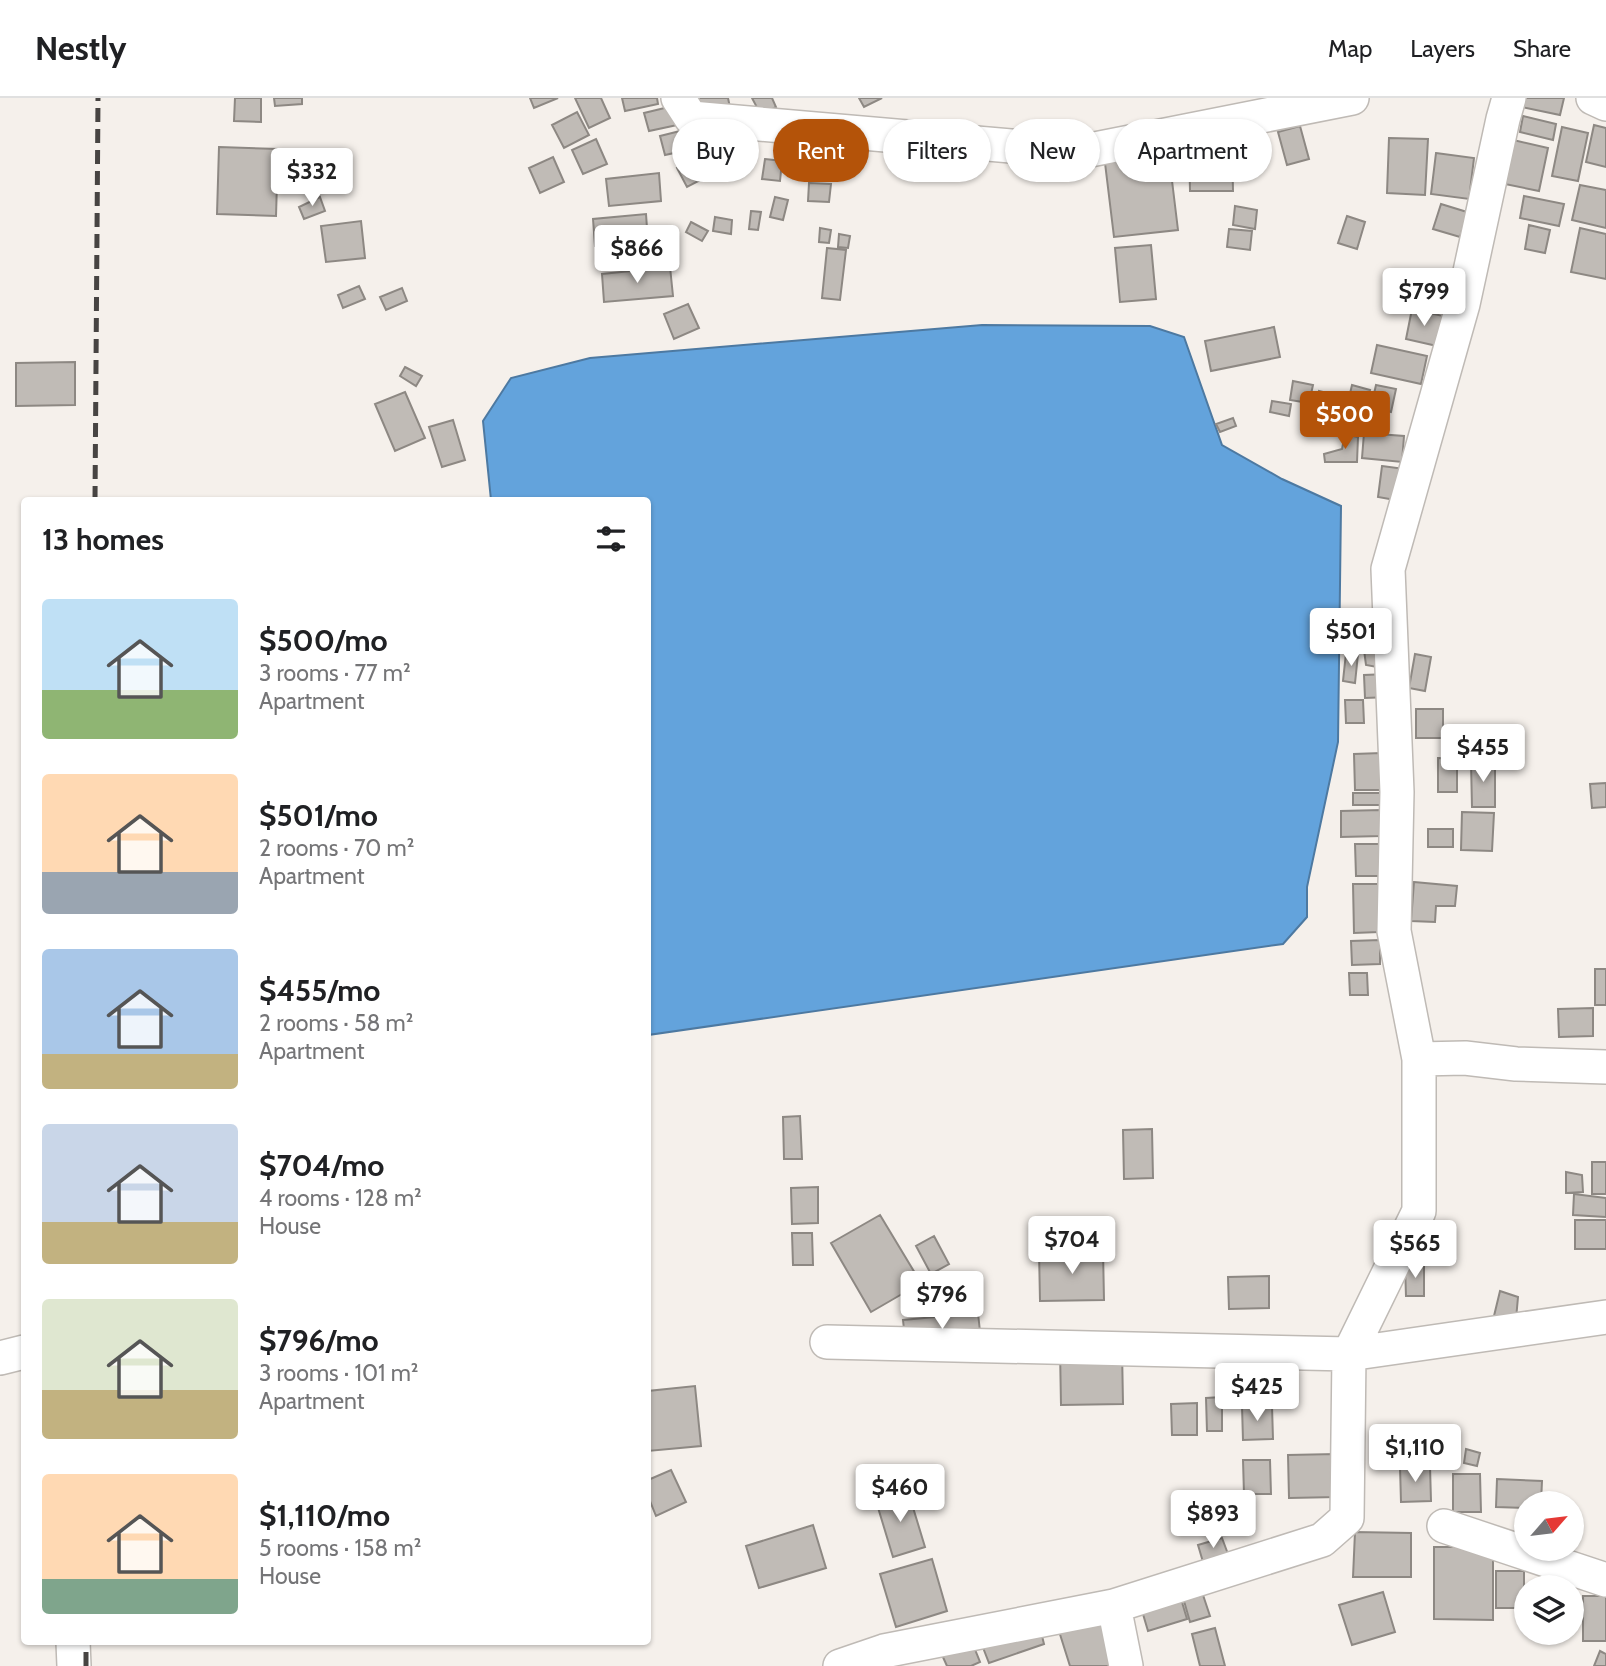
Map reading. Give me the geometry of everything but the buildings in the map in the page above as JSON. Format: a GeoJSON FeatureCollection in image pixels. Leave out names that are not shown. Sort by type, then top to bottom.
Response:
{"type":"FeatureCollection","features":[{"type":"Feature","properties":{"kind":"street"},"geometry":{"type":"LineString","coordinates":[[678,98],[691,118],[1080,152],[1353,98]]}},
{"type":"Feature","properties":{"kind":"street"},"geometry":{"type":"LineString","coordinates":[[840,1666],[884,1651],[1114,1606],[1322,1540],[1347,1518],[1349,1354],[1419,1211],[1419,1059],[1394,930],[1397,792],[1388,569],[1463,304],[1509,98]]}},
{"type":"Feature","properties":{"kind":"street"},"geometry":{"type":"LineString","coordinates":[[1593,98],[1606,104]]}},
{"type":"Feature","properties":{"kind":"street"},"geometry":{"type":"LineString","coordinates":[[1419,1059],[1465,1058],[1516,1064],[1606,1067]]}},
{"type":"Feature","properties":{"kind":"street"},"geometry":{"type":"LineString","coordinates":[[827,1342],[1349,1354],[1606,1317]]}},
{"type":"Feature","properties":{"kind":"street"},"geometry":{"type":"LineString","coordinates":[[0,1357],[21,1353]]}},
{"type":"Feature","properties":{"kind":"street"},"geometry":{"type":"LineString","coordinates":[[1444,1526],[1606,1580]]}},
{"type":"Feature","properties":{"kind":"street"},"geometry":{"type":"LineString","coordinates":[[1114,1606],[1126,1666]]}},
{"type":"Feature","properties":{"kind":"street"},"geometry":{"type":"LineString","coordinates":[[73,1645],[74,1666]]}},
{"type":"Feature","properties":{"kind":"water"},"geometry":{"type":"Polygon","coordinates":[[[982,325],[1150,326],[1184,337],[1222,445],[1282,479],[1341,506],[1338,742],[1307,887],[1307,917],[1283,944],[651,1035],[651,497],[491,497],[483,421],[511,378],[590,358],[982,325]]]}},
{"type":"Feature","properties":{"kind":"railway"},"geometry":{"type":"LineString","coordinates":[[95,497],[98,98]]}},
{"type":"Feature","properties":{"kind":"railway"},"geometry":{"type":"LineString","coordinates":[[86,1645],[86,1666]]}}]}
